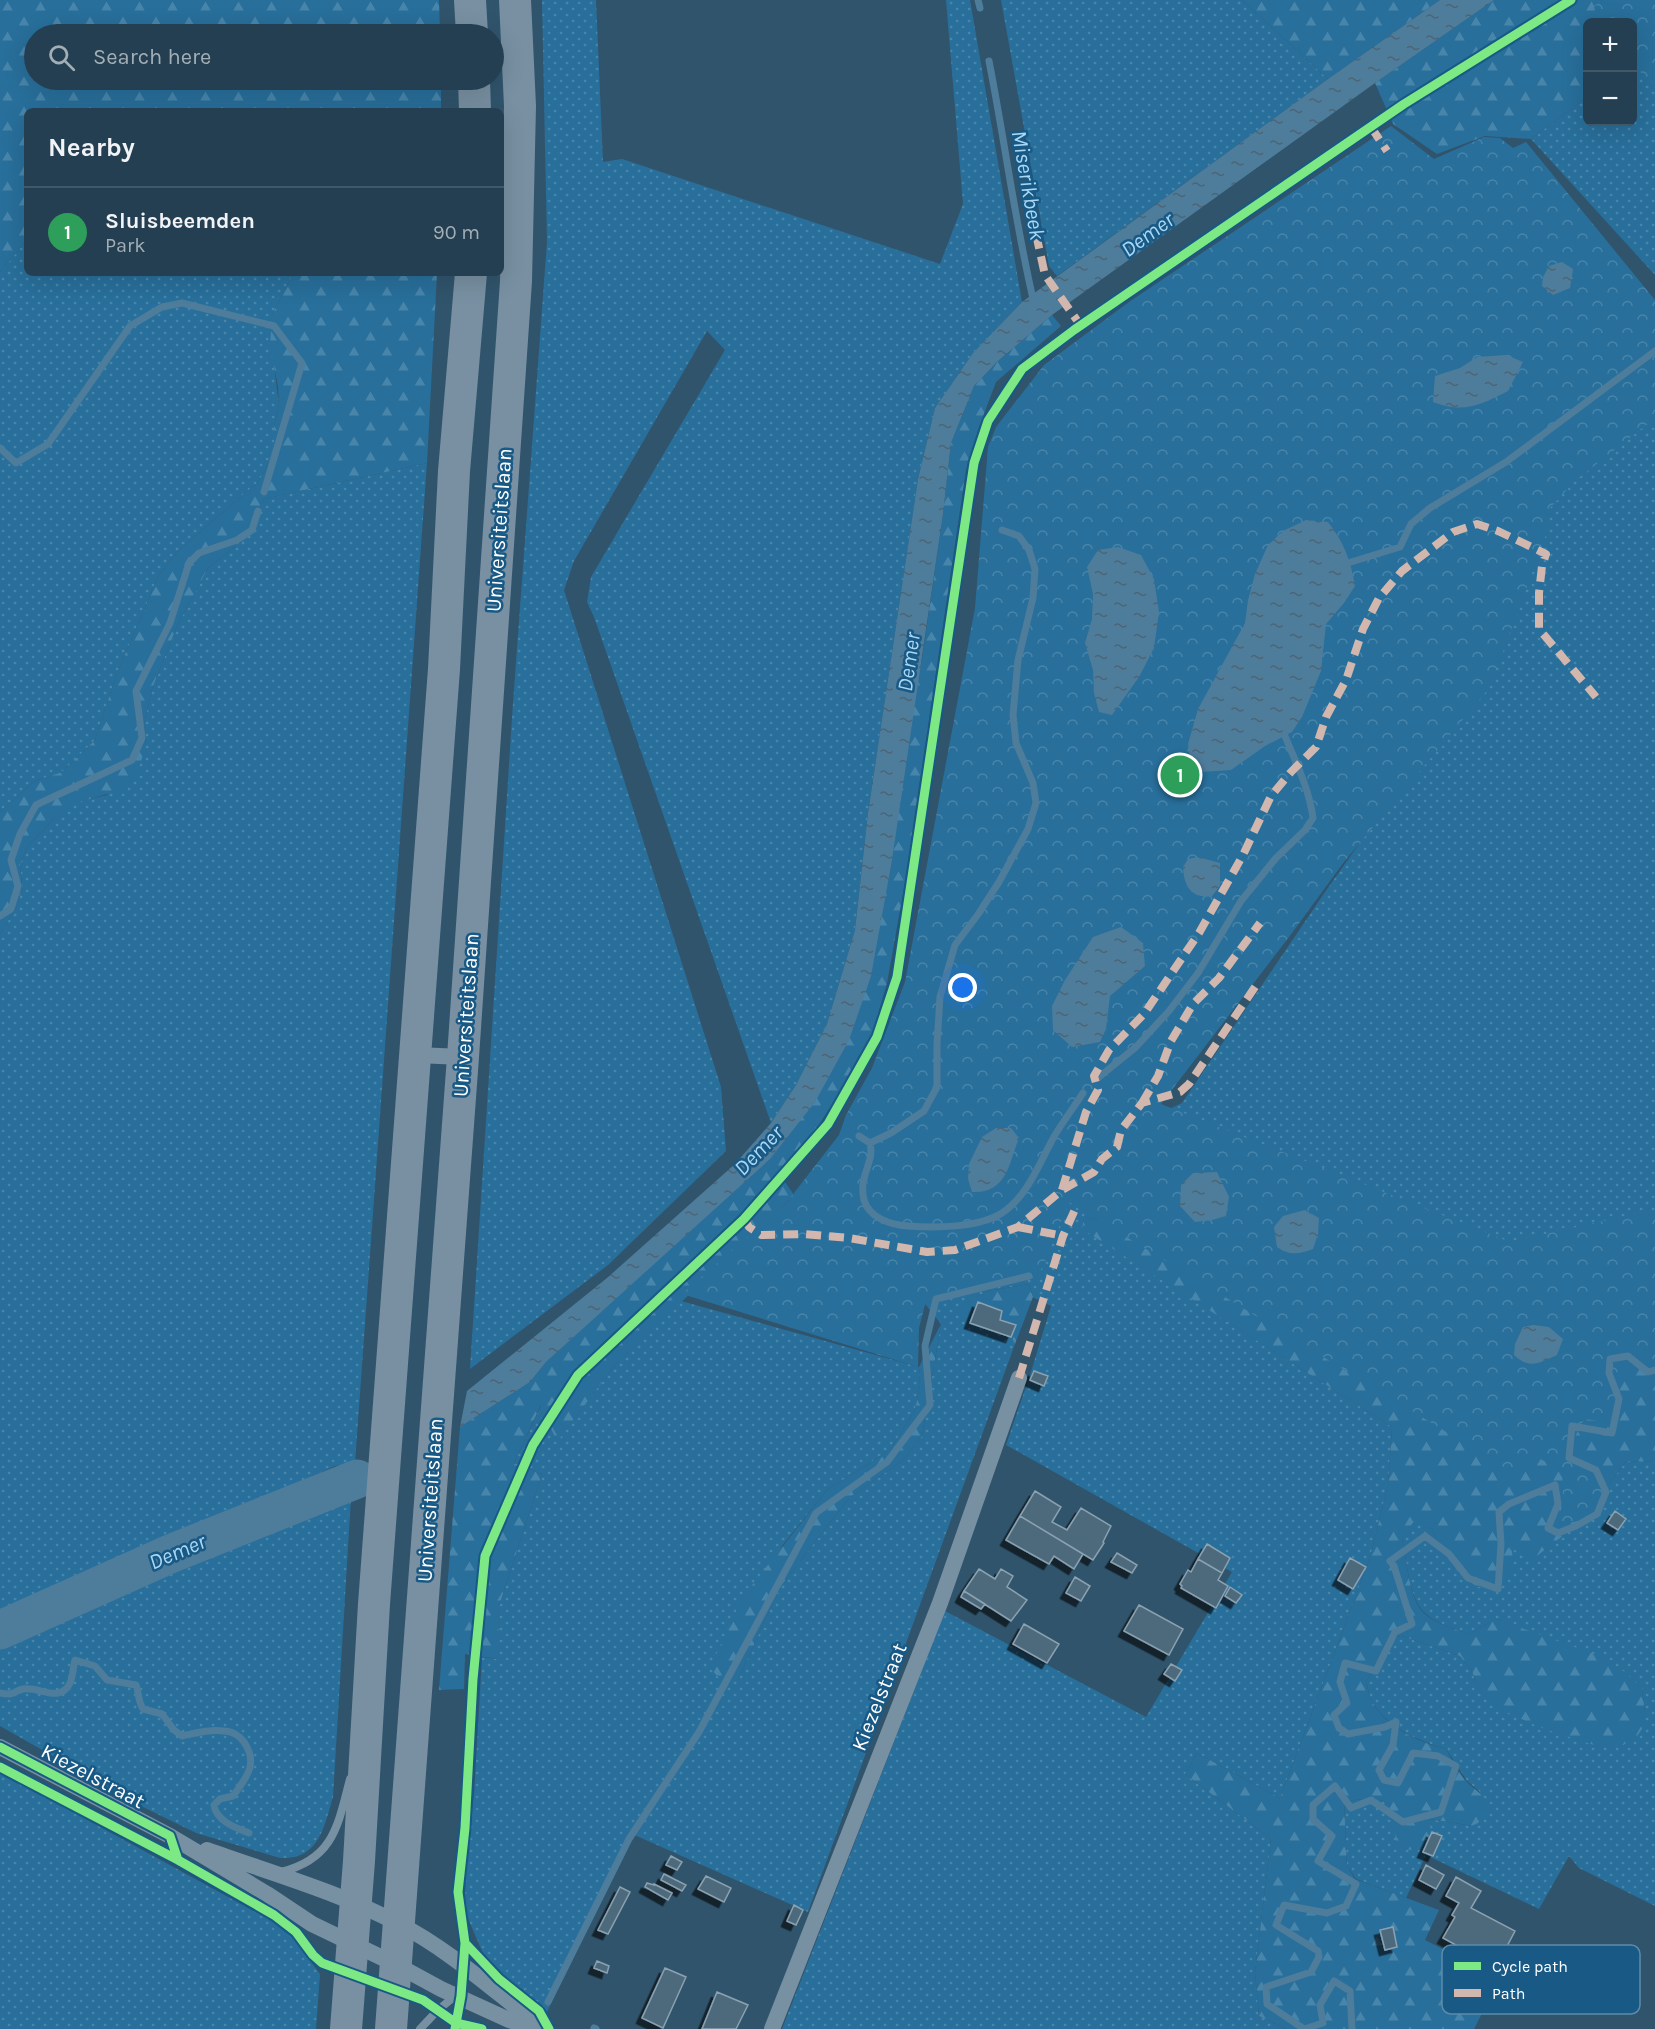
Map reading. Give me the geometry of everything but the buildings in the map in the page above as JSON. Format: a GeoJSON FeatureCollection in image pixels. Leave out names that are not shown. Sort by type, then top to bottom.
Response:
{"type":"FeatureCollection","features":[{"type":"Feature","properties":{"kind":"highway"},"geometry":{"type":"LineString","coordinates":[[470,0],[471,24]]}},
{"type":"Feature","properties":{"kind":"highway","name":"Universiteitslaan"},"geometry":{"type":"LineString","coordinates":[[391,2029],[464,1057],[516,281],[520,106],[515,0]]}},
{"type":"Feature","properties":{"kind":"highway"},"geometry":{"type":"LineString","coordinates":[[474,90],[475,108]]}},
{"type":"Feature","properties":{"kind":"highway"},"geometry":{"type":"LineString","coordinates":[[346,2029],[366,1720],[444,681],[454,471],[471,276]]}},
{"type":"Feature","properties":{"kind":"street"},"geometry":{"type":"LineString","coordinates":[[416,1055],[464,1057]]}},
{"type":"Feature","properties":{"kind":"street","name":"Kiezelstraat"},"geometry":{"type":"LineString","coordinates":[[772,2029],[940,1603],[1019,1378]]}},
{"type":"Feature","properties":{"kind":"street","name":"Kiezelstraat"},"geometry":{"type":"LineString","coordinates":[[0,1747],[170,1836],[312,1924],[509,2020],[535,2029]]}},
{"type":"Feature","properties":{"kind":"street","name":"Kiezelstraat"},"geometry":{"type":"LineString","coordinates":[[170,1836],[355,1904],[399,1924],[427,1940],[544,2029]]}},
{"type":"Feature","properties":{"kind":"lane"},"geometry":{"type":"LineString","coordinates":[[357,1755],[366,1720]]}},
{"type":"Feature","properties":{"kind":"lane"},"geometry":{"type":"LineString","coordinates":[[273,1874],[299,1868],[310,1861],[329,1841],[338,1823],[354,1766]]}},
{"type":"Feature","properties":{"kind":"lane"},"geometry":{"type":"LineString","coordinates":[[420,2029],[456,1995]]}},
{"type":"Feature","properties":{"kind":"green space"},"geometry":{"type":"Polygon","coordinates":[[[0,0],[439,0],[440,24],[24,24],[24,90],[441,90],[441,108],[24,108],[24,244],[0,272],[0,0]]]}},
{"type":"Feature","properties":{"kind":"green space"},"geometry":{"type":"Polygon","coordinates":[[[542,0],[596,0],[603,162],[622,159],[940,264],[963,204],[946,0],[970,0],[1022,302],[973,353],[935,408],[918,479],[868,813],[855,930],[827,1024],[796,1085],[771,1123],[587,602],[591,577],[725,350],[707,331],[574,561],[564,590],[721,1087],[726,1151],[608,1265],[470,1369],[513,703],[547,242],[542,0]]]}},
{"type":"Feature","properties":{"kind":"green space"},"geometry":{"type":"Polygon","coordinates":[[[1001,0],[1242,0],[1328,79],[1057,276],[1049,266],[1001,0]]]}},
{"type":"Feature","properties":{"kind":"green space"},"geometry":{"type":"Polygon","coordinates":[[[1242,0],[1440,0],[1328,79],[1242,0]]]}},
{"type":"Feature","properties":{"kind":"green space"},"geometry":{"type":"Polygon","coordinates":[[[1494,0],[1603,0],[1597,4],[1596,18],[1583,18],[1583,100],[1531,139],[1485,136],[1437,154],[1393,124],[1375,83],[1494,0]]]}},
{"type":"Feature","properties":{"kind":"green space"},"geometry":{"type":"Polygon","coordinates":[[[1603,0],[1655,0],[1655,275],[1531,139],[1583,100],[1583,126],[1637,126],[1637,18],[1596,18],[1597,4],[1603,0]]]}},
{"type":"Feature","properties":{"kind":"green space"},"geometry":{"type":"Polygon","coordinates":[[[1604,0],[1655,0],[1655,84],[1637,69],[1637,18],[1596,18],[1594,6],[1604,0]]]}},
{"type":"Feature","properties":{"kind":"green space"},"geometry":{"type":"Polygon","coordinates":[[[1391,126],[1434,159],[1484,137],[1500,138],[1513,148],[1526,142],[1655,300],[1655,418],[1575,481],[1550,508],[1549,527],[1490,687],[1344,862],[1161,1104],[1510,1242],[1648,1211],[1655,1212],[1655,1372],[1647,1373],[1628,1364],[1616,1373],[1617,1393],[1622,1410],[1619,1421],[1584,1419],[1576,1435],[1575,1458],[1592,1465],[1601,1473],[1602,1495],[1599,1505],[1591,1515],[1573,1522],[1559,1523],[1563,1485],[1559,1468],[1540,1459],[1507,1469],[1069,1202],[1036,1279],[1021,1276],[1006,1284],[947,1293],[926,1301],[919,1328],[918,1367],[682,1294],[787,1202],[839,1135],[846,1115],[872,1068],[905,982],[975,608],[988,447],[996,427],[1044,365],[1129,302],[1391,126]]]}},
{"type":"Feature","properties":{"kind":"green space"},"geometry":{"type":"Polygon","coordinates":[[[24,244],[24,276],[292,276],[272,314],[279,404],[274,427],[274,450],[265,471],[258,482],[180,549],[159,575],[117,673],[95,740],[62,772],[35,781],[0,812],[0,272],[24,244]]]}},
{"type":"Feature","properties":{"kind":"green space"},"geometry":{"type":"Polygon","coordinates":[[[292,276],[437,276],[427,463],[264,499],[243,540],[208,568],[177,626],[152,689],[144,724],[146,746],[135,779],[125,789],[76,803],[54,819],[28,846],[20,864],[22,888],[17,906],[0,934],[0,812],[35,781],[62,772],[95,740],[117,673],[159,575],[180,549],[258,482],[265,471],[274,450],[274,427],[279,404],[270,346],[272,314],[292,276]]]}},
{"type":"Feature","properties":{"kind":"green space"},"geometry":{"type":"Polygon","coordinates":[[[1052,315],[1061,326],[996,382],[966,470],[905,882],[887,983],[873,1031],[833,1103],[803,1149],[778,1172],[794,1195],[614,1366],[557,1442],[541,1405],[514,1463],[542,1474],[499,1606],[498,1659],[465,1654],[464,1689],[439,1690],[460,1427],[530,1382],[546,1362],[616,1297],[815,1102],[922,659],[951,443],[974,386],[998,361],[1052,315]]]}},
{"type":"Feature","properties":{"kind":"green space"},"geometry":{"type":"Polygon","coordinates":[[[1655,405],[1655,1327],[1084,1217],[1083,1229],[1392,1427],[1388,1485],[1370,1558],[1280,1798],[1197,1753],[1185,1774],[1271,1839],[1255,1972],[1259,2016],[1286,2029],[782,2029],[945,1611],[1146,1717],[1232,1572],[1006,1445],[1051,1306],[1033,1297],[1029,1284],[988,1291],[956,1309],[969,1323],[1011,1337],[1015,1344],[808,1912],[630,1833],[547,2012],[512,1990],[485,1958],[469,1921],[465,1904],[466,1862],[474,1795],[482,1657],[497,1659],[499,1606],[542,1474],[514,1463],[542,1404],[557,1441],[614,1366],[681,1301],[919,1367],[920,1385],[915,1410],[890,1450],[827,1490],[782,1546],[738,1680],[780,1587],[849,1498],[903,1460],[922,1436],[941,1324],[910,1285],[1167,1110],[1182,1103],[1325,892],[1473,683],[1536,492],[1655,405]]]}},
{"type":"Feature","properties":{"kind":"green space"},"geometry":{"type":"Polygon","coordinates":[[[427,463],[355,1463],[335,1466],[0,1618],[0,934],[17,906],[22,888],[20,864],[28,846],[54,819],[76,802],[107,795],[146,746],[144,724],[152,689],[177,626],[208,568],[243,540],[264,499],[427,463]]]}},
{"type":"Feature","properties":{"kind":"green space"},"geometry":{"type":"Polygon","coordinates":[[[1084,1217],[1655,1327],[1655,1462],[1626,1461],[1583,1520],[1533,1559],[1502,1544],[1512,1550],[1513,1569],[1502,1585],[1492,1588],[1476,1586],[1462,1576],[1441,1551],[1432,1529],[1414,1521],[1402,1539],[1415,1600],[1430,1618],[1468,1634],[1496,1619],[1594,1654],[1625,1672],[1642,1689],[1645,1713],[1642,1729],[1634,1740],[1623,1745],[1594,1745],[1539,1727],[1500,1709],[1476,1684],[1472,1671],[1460,1656],[1402,1636],[1393,1637],[1366,1682],[1371,1700],[1385,1718],[1403,1732],[1446,1749],[1463,1777],[1483,1796],[1487,1805],[1485,1819],[1472,1826],[1430,1819],[1431,1847],[1415,1850],[1398,1849],[1389,1803],[1374,1798],[1344,1801],[1347,1866],[1355,1879],[1439,1910],[1425,1940],[1442,1949],[1442,2014],[1482,2014],[1474,2029],[1286,2029],[1259,2016],[1255,1972],[1271,1839],[1185,1774],[1197,1753],[1280,1798],[1370,1558],[1388,1485],[1392,1427],[1082,1229],[1084,1217]]]}},
{"type":"Feature","properties":{"kind":"green space"},"geometry":{"type":"Polygon","coordinates":[[[1029,1284],[1033,1297],[1015,1344],[1011,1337],[1015,1325],[1000,1319],[980,1306],[969,1323],[955,1309],[988,1291],[1029,1284]]]}},
{"type":"Feature","properties":{"kind":"green space"},"geometry":{"type":"Polygon","coordinates":[[[941,1324],[922,1436],[903,1460],[849,1498],[780,1587],[738,1680],[720,1679],[710,1668],[742,1598],[827,1490],[890,1450],[915,1410],[920,1385],[919,1367],[941,1324]]]}},
{"type":"Feature","properties":{"kind":"green space"},"geometry":{"type":"Polygon","coordinates":[[[1626,1461],[1655,1462],[1655,1906],[1579,1868],[1569,1856],[1539,1909],[1426,1855],[1406,1898],[1356,1879],[1347,1866],[1344,1801],[1374,1798],[1389,1803],[1394,1827],[1429,1819],[1472,1826],[1480,1792],[1467,1781],[1446,1749],[1404,1732],[1386,1718],[1371,1700],[1366,1682],[1393,1637],[1402,1636],[1460,1656],[1472,1671],[1476,1684],[1645,1713],[1642,1689],[1625,1673],[1496,1619],[1468,1634],[1430,1618],[1420,1608],[1412,1590],[1402,1539],[1414,1520],[1432,1529],[1441,1551],[1476,1586],[1492,1588],[1502,1585],[1490,1537],[1583,1520],[1626,1461]]]}},
{"type":"Feature","properties":{"kind":"green space"},"geometry":{"type":"Polygon","coordinates":[[[351,1498],[333,1797],[318,1840],[303,1854],[280,1858],[196,1833],[141,1806],[0,1726],[0,1642],[351,1498]]]}},
{"type":"Feature","properties":{"kind":"green space"},"geometry":{"type":"Polygon","coordinates":[[[0,1772],[285,1928],[320,1974],[316,2029],[0,2029],[0,1772]]]}},
{"type":"Feature","properties":{"kind":"water","name":"Demer"},"geometry":{"type":"Polygon","coordinates":[[[1440,0],[1494,0],[1052,315],[998,361],[974,386],[951,443],[943,514],[892,860],[871,976],[849,1040],[815,1102],[770,1159],[546,1362],[530,1382],[460,1427],[467,1391],[607,1278],[735,1164],[771,1123],[796,1085],[827,1024],[855,930],[868,813],[918,479],[935,408],[973,353],[1022,302],[1440,0]]]}},
{"type":"Feature","properties":{"kind":"water"},"geometry":{"type":"Polygon","coordinates":[[[1562,262],[1573,269],[1570,288],[1553,295],[1542,286],[1543,277],[1549,266],[1562,262]]]}},
{"type":"Feature","properties":{"kind":"water"},"geometry":{"type":"Polygon","coordinates":[[[1506,355],[1523,362],[1508,391],[1472,406],[1444,406],[1433,402],[1435,376],[1460,368],[1477,357],[1506,355]]]}},
{"type":"Feature","properties":{"kind":"water"},"geometry":{"type":"Polygon","coordinates":[[[1306,520],[1328,522],[1334,529],[1346,552],[1355,586],[1326,624],[1321,671],[1302,717],[1292,732],[1265,746],[1231,770],[1201,772],[1190,757],[1188,744],[1198,709],[1245,623],[1255,574],[1268,545],[1283,531],[1306,520]]]}},
{"type":"Feature","properties":{"kind":"water"},"geometry":{"type":"Polygon","coordinates":[[[1118,547],[1141,555],[1154,579],[1159,612],[1154,648],[1139,677],[1112,715],[1099,712],[1094,693],[1093,670],[1085,643],[1092,619],[1093,594],[1087,567],[1098,550],[1118,547]]]}},
{"type":"Feature","properties":{"kind":"water"},"geometry":{"type":"Polygon","coordinates":[[[1198,857],[1220,863],[1220,886],[1212,896],[1194,893],[1185,880],[1183,867],[1188,859],[1198,857]]]}},
{"type":"Feature","properties":{"kind":"water"},"geometry":{"type":"Polygon","coordinates":[[[1121,927],[1143,943],[1145,966],[1110,996],[1106,1029],[1100,1042],[1072,1047],[1053,1030],[1052,1006],[1065,980],[1093,937],[1121,927]]]}},
{"type":"Feature","properties":{"kind":"water"},"geometry":{"type":"Polygon","coordinates":[[[996,1128],[1011,1128],[1019,1138],[1009,1167],[1000,1182],[993,1188],[972,1192],[968,1179],[969,1164],[982,1137],[996,1128]]]}},
{"type":"Feature","properties":{"kind":"water"},"geometry":{"type":"Polygon","coordinates":[[[1217,1172],[1229,1197],[1226,1216],[1195,1222],[1180,1206],[1181,1185],[1193,1173],[1217,1172]]]}},
{"type":"Feature","properties":{"kind":"water"},"geometry":{"type":"Polygon","coordinates":[[[1305,1210],[1319,1218],[1318,1234],[1313,1249],[1295,1253],[1286,1252],[1277,1247],[1274,1227],[1283,1216],[1305,1210]]]}},
{"type":"Feature","properties":{"kind":"water"},"geometry":{"type":"Polygon","coordinates":[[[1533,1325],[1549,1327],[1563,1339],[1557,1355],[1530,1364],[1514,1355],[1515,1344],[1523,1327],[1533,1325]]]}},
{"type":"Feature","properties":{"kind":"waterway","name":"Miserikbeek"},"geometry":{"type":"LineString","coordinates":[[978,0],[980,8]]}},
{"type":"Feature","properties":{"kind":"waterway","name":"Miserikbeek"},"geometry":{"type":"LineString","coordinates":[[989,61],[1021,243],[1034,303]]}},
{"type":"Feature","properties":{"kind":"waterway"},"geometry":{"type":"LineString","coordinates":[[0,448],[16,463],[48,444],[130,326],[162,307],[182,303],[274,326],[302,363],[264,492]]}},
{"type":"Feature","properties":{"kind":"waterway"},"geometry":{"type":"LineString","coordinates":[[1351,562],[1400,547],[1411,524],[1430,508],[1506,462],[1655,351]]}},
{"type":"Feature","properties":{"kind":"waterway"},"geometry":{"type":"LineString","coordinates":[[0,916],[11,909],[18,886],[11,860],[20,834],[36,805],[132,760],[142,738],[136,691],[170,623],[189,563],[199,553],[237,540],[252,530],[258,511]]}},
{"type":"Feature","properties":{"kind":"waterway"},"geometry":{"type":"LineString","coordinates":[[870,1143],[891,1133],[924,1111],[937,1087],[940,997],[955,945],[999,882],[1028,829],[1036,803],[1033,783],[1016,743],[1013,715],[1018,660],[1033,598],[1035,569],[1029,550],[1019,536],[1002,530]]}},
{"type":"Feature","properties":{"kind":"waterway"},"geometry":{"type":"LineString","coordinates":[[1099,1077],[1136,1047],[1169,1011],[1198,973],[1241,901],[1276,858],[1305,830],[1313,818],[1305,786],[1285,736]]}},
{"type":"Feature","properties":{"kind":"waterway"},"geometry":{"type":"LineString","coordinates":[[859,1136],[870,1143],[870,1157],[863,1191],[867,1206],[876,1216],[888,1222],[908,1226],[943,1227],[981,1222],[1002,1213],[1020,1197],[1055,1135],[1083,1093]]}},
{"type":"Feature","properties":{"kind":"waterway"},"geometry":{"type":"LineString","coordinates":[[548,2002],[629,1839],[699,1732],[816,1513],[887,1462],[930,1405],[925,1346],[936,1299],[1029,1276]]}},
{"type":"Feature","properties":{"kind":"waterway"},"geometry":{"type":"LineString","coordinates":[[1352,2029],[1350,1991],[1334,1981],[1320,2005],[1323,2023],[1304,2029],[1267,2004],[1266,1987],[1311,1972],[1319,1957],[1318,1951],[1276,1925],[1284,1905],[1327,1913],[1346,1906],[1356,1884],[1318,1861],[1332,1836],[1313,1819],[1313,1805],[1335,1786],[1351,1808],[1371,1800],[1403,1822],[1441,1812],[1456,1766],[1438,1756],[1413,1753],[1398,1783],[1384,1780],[1379,1770],[1393,1745],[1396,1722],[1385,1727],[1348,1734],[1339,1728],[1334,1715],[1347,1703],[1340,1682],[1345,1663],[1376,1671],[1395,1632],[1412,1624],[1394,1566],[1390,1561],[1425,1536],[1449,1554],[1468,1578],[1498,1589],[1501,1544],[1499,1512],[1509,1504],[1555,1485],[1558,1504],[1548,1528],[1558,1533],[1597,1514],[1606,1492],[1596,1470],[1569,1458],[1572,1426],[1612,1433],[1619,1399],[1609,1373],[1610,1359],[1628,1356],[1648,1372],[1655,1370]]}},
{"type":"Feature","properties":{"kind":"waterway","name":"Demer"},"geometry":{"type":"LineString","coordinates":[[0,1630],[170,1554],[357,1479]]}},
{"type":"Feature","properties":{"kind":"waterway"},"geometry":{"type":"LineString","coordinates":[[0,1693],[11,1694],[23,1689],[49,1693],[61,1692],[70,1683],[75,1660],[95,1666],[107,1680],[136,1685],[143,1709],[162,1714],[174,1730],[182,1736],[214,1731],[236,1734],[248,1750],[251,1764],[233,1796],[220,1799],[214,1805],[223,1820],[249,1833]]}},
{"type":"Feature","properties":{"kind":"marked path"},"geometry":{"type":"LineString","coordinates":[[1371,127],[1387,151]]}},
{"type":"Feature","properties":{"kind":"marked path"},"geometry":{"type":"LineString","coordinates":[[1036,234],[1045,275],[1081,326]]}},
{"type":"Feature","properties":{"kind":"marked path"},"geometry":{"type":"LineString","coordinates":[[1062,1190],[1086,1112],[1098,1090],[1094,1076],[1109,1050],[1144,1014],[1199,933],[1243,855],[1271,796],[1316,747],[1326,717],[1346,680],[1363,629],[1379,598],[1402,571],[1453,532],[1477,524],[1498,531],[1546,554],[1542,566],[1539,593],[1539,629],[1596,697]]}},
{"type":"Feature","properties":{"kind":"marked path"},"geometry":{"type":"LineString","coordinates":[[1142,1103],[1158,1076],[1171,1041],[1193,1004],[1219,978],[1260,923]]}},
{"type":"Feature","properties":{"kind":"marked path"},"geometry":{"type":"LineString","coordinates":[[744,1219],[749,1227],[761,1235],[804,1234],[849,1238],[927,1252],[955,1250],[1018,1227],[1062,1190],[1094,1172],[1102,1159],[1117,1147],[1121,1130],[1142,1103],[1180,1092],[1189,1084],[1257,984]]}},
{"type":"Feature","properties":{"kind":"marked path"},"geometry":{"type":"LineString","coordinates":[[1019,1378],[1063,1236],[1077,1205]]}},
{"type":"Feature","properties":{"kind":"marked path"},"geometry":{"type":"LineString","coordinates":[[1018,1227],[1063,1236]]}},
{"type":"Feature","properties":{"kind":"cycle path"},"geometry":{"type":"LineString","coordinates":[[455,2029],[461,1996],[465,1943],[458,1892],[465,1828],[473,1679],[485,1556],[533,1445],[578,1375],[744,1219],[828,1124],[877,1037],[897,977],[974,463],[988,421],[1022,369],[1074,330],[1404,104],[1571,0]]}},
{"type":"Feature","properties":{"kind":"cycle path"},"geometry":{"type":"LineString","coordinates":[[0,1747],[170,1836],[178,1860]]}},
{"type":"Feature","properties":{"kind":"cycle path"},"geometry":{"type":"LineString","coordinates":[[0,1767],[178,1860],[274,1915],[296,1932],[322,1963],[423,2000],[456,2023],[482,2029]]}},
{"type":"Feature","properties":{"kind":"cycle path"},"geometry":{"type":"LineString","coordinates":[[465,1943],[499,1979],[539,2011],[549,2029]]}},
{"type":"Feature","properties":{"kind":"place","name":"Sluisbeemden"},"geometry":{"type":"Point","coordinates":[1180,775]}}]}
